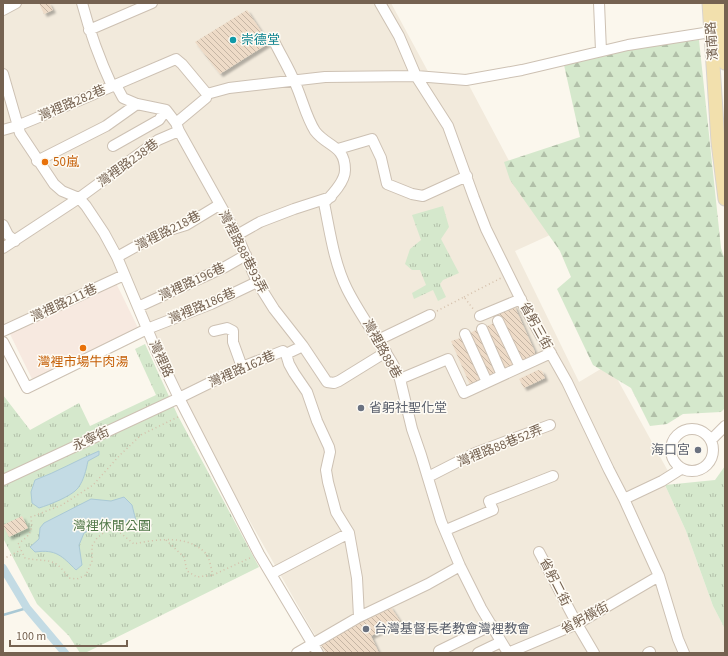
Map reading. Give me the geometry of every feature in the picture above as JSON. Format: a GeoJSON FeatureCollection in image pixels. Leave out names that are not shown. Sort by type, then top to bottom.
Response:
{"type":"FeatureCollection","features":[{"type":"Feature","properties":{"kind":"main road","name":"濱南路"},"geometry":{"type":"LineString","coordinates":[[709,3],[725,63]]}},
{"type":"Feature","properties":{"kind":"main road","name":"濱南路"},"geometry":{"type":"LineString","coordinates":[[722,3],[717,31],[718,142],[725,199]]}},
{"type":"Feature","properties":{"kind":"street"},"geometry":{"type":"LineString","coordinates":[[3,10],[16,3]]}},
{"type":"Feature","properties":{"kind":"street","name":"灣裡路282巷"},"geometry":{"type":"LineString","coordinates":[[3,130],[17,126],[114,86],[96,50],[82,3]]}},
{"type":"Feature","properties":{"kind":"street"},"geometry":{"type":"LineString","coordinates":[[89,30],[131,7],[152,3]]}},
{"type":"Feature","properties":{"kind":"street","name":"省躬三街"},"geometry":{"type":"LineString","coordinates":[[380,3],[399,36],[416,76],[448,126],[486,229],[521,299],[567,382],[608,470],[624,499],[659,576],[678,639],[684,653]]}},
{"type":"Feature","properties":{"kind":"street"},"geometry":{"type":"LineString","coordinates":[[599,3],[601,51]]}},
{"type":"Feature","properties":{"kind":"street"},"geometry":{"type":"LineString","coordinates":[[113,146],[159,120],[166,110],[137,104],[123,98],[114,86],[176,60],[182,64],[207,94],[229,88],[295,82],[325,77],[416,76],[466,80],[522,70],[601,51],[717,31]]}},
{"type":"Feature","properties":{"kind":"street"},"geometry":{"type":"LineString","coordinates":[[273,39],[295,82],[314,128],[320,138],[338,149],[372,138],[381,158],[387,184],[412,194],[423,196],[466,176]]}},
{"type":"Feature","properties":{"kind":"street","name":"灣裡路"},"geometry":{"type":"LineString","coordinates":[[3,74],[20,133],[37,161],[58,188],[79,198],[101,228],[117,258],[147,329],[179,398],[259,554],[315,649]]}},
{"type":"Feature","properties":{"kind":"street","name":"灣裡路238巷"},"geometry":{"type":"LineString","coordinates":[[3,248],[79,198],[177,127],[206,98],[207,94]]}},
{"type":"Feature","properties":{"kind":"street"},"geometry":{"type":"LineString","coordinates":[[37,161],[106,126],[137,104]]}},
{"type":"Feature","properties":{"kind":"street","name":"灣裡路88巷93弄"},"geometry":{"type":"LineString","coordinates":[[166,110],[193,155],[219,205],[237,235],[257,282],[274,310],[303,346],[327,382],[331,383],[339,381],[386,352]]}},
{"type":"Feature","properties":{"kind":"street","name":"灣裡路88巷"},"geometry":{"type":"LineString","coordinates":[[338,149],[343,157],[345,171],[343,179],[331,197],[324,203],[332,242],[341,273],[347,290],[386,352],[400,379],[412,429],[438,510],[460,566],[508,653]]}},
{"type":"Feature","properties":{"kind":"street"},"geometry":{"type":"LineString","coordinates":[[237,235],[260,222],[331,197]]}},
{"type":"Feature","properties":{"kind":"street","name":"灣裡路218巷"},"geometry":{"type":"LineString","coordinates":[[117,258],[160,233],[186,225],[219,205]]}},
{"type":"Feature","properties":{"kind":"street"},"geometry":{"type":"LineString","coordinates":[[3,224],[8,235],[15,241]]}},
{"type":"Feature","properties":{"kind":"street","name":"灣裡路196巷"},"geometry":{"type":"LineString","coordinates":[[138,307],[225,267],[246,255]]}},
{"type":"Feature","properties":{"kind":"street","name":"灣裡路211巷"},"geometry":{"type":"LineString","coordinates":[[3,331],[124,274]]}},
{"type":"Feature","properties":{"kind":"street","name":"灣裡路186巷"},"geometry":{"type":"LineString","coordinates":[[3,342],[27,388],[147,329],[211,304],[257,282]]}},
{"type":"Feature","properties":{"kind":"street"},"geometry":{"type":"LineString","coordinates":[[480,316],[521,299]]}},
{"type":"Feature","properties":{"kind":"street"},"geometry":{"type":"LineString","coordinates":[[378,340],[430,315]]}},
{"type":"Feature","properties":{"kind":"street"},"geometry":{"type":"LineString","coordinates":[[498,321],[520,367]]}},
{"type":"Feature","properties":{"kind":"street"},"geometry":{"type":"LineString","coordinates":[[214,331],[227,328],[233,331],[233,342],[242,367]]}},
{"type":"Feature","properties":{"kind":"street"},"geometry":{"type":"LineString","coordinates":[[482,329],[502,375]]}},
{"type":"Feature","properties":{"kind":"street"},"geometry":{"type":"LineString","coordinates":[[465,334],[487,382]]}},
{"type":"Feature","properties":{"kind":"street","name":"灣裡路162巷"},"geometry":{"type":"LineString","coordinates":[[179,398],[242,367],[283,351],[286,354],[303,346]]}},
{"type":"Feature","properties":{"kind":"street"},"geometry":{"type":"LineString","coordinates":[[400,379],[448,359],[464,394],[551,353]]}},
{"type":"Feature","properties":{"kind":"street"},"geometry":{"type":"LineString","coordinates":[[286,354],[289,364],[307,392],[317,421],[329,447],[330,452],[326,470],[328,482],[336,512],[348,533],[356,578],[359,617]]}},
{"type":"Feature","properties":{"kind":"street","name":"永寧街"},"geometry":{"type":"LineString","coordinates":[[3,480],[179,398]]}},
{"type":"Feature","properties":{"kind":"street","name":"灣裡路88巷52弄"},"geometry":{"type":"LineString","coordinates":[[428,477],[475,453],[550,425]]}},
{"type":"Feature","properties":{"kind":"street"},"geometry":{"type":"LineString","coordinates":[[711,440],[725,426]]}},
{"type":"Feature","properties":{"kind":"street"},"geometry":{"type":"LineString","coordinates":[[687,430],[696,430],[705,433],[711,440],[714,452],[710,463],[700,470],[688,471],[681,469],[672,459],[671,450],[673,441],[679,434],[687,430]]}},
{"type":"Feature","properties":{"kind":"street"},"geometry":{"type":"LineString","coordinates":[[624,499],[662,481],[681,469]]}},
{"type":"Feature","properties":{"kind":"street"},"geometry":{"type":"LineString","coordinates":[[446,530],[493,510],[489,501],[553,476]]}},
{"type":"Feature","properties":{"kind":"street"},"geometry":{"type":"LineString","coordinates":[[271,574],[348,533]]}},
{"type":"Feature","properties":{"kind":"street","name":"省躬二街"},"geometry":{"type":"LineString","coordinates":[[539,552],[594,653]]}},
{"type":"Feature","properties":{"kind":"street"},"geometry":{"type":"LineString","coordinates":[[297,653],[315,649],[359,617],[428,584],[460,566]]}},
{"type":"Feature","properties":{"kind":"street","name":"省躬橫街"},"geometry":{"type":"LineString","coordinates":[[508,653],[577,624],[659,576]]}},
{"type":"Feature","properties":{"kind":"street"},"geometry":{"type":"LineString","coordinates":[[439,651],[492,626]]}},
{"type":"Feature","properties":{"kind":"street"},"geometry":{"type":"LineString","coordinates":[[478,653],[501,642]]}},
{"type":"Feature","properties":{"kind":"path"},"geometry":{"type":"LineString","coordinates":[[430,315],[509,274]]}},
{"type":"Feature","properties":{"kind":"path"},"geometry":{"type":"LineString","coordinates":[[464,297],[480,316]]}},
{"type":"Feature","properties":{"kind":"path"},"geometry":{"type":"LineString","coordinates":[[187,413],[167,421],[141,435],[120,455],[93,485],[62,505],[31,517],[32,527],[29,534],[18,544],[25,558],[45,560],[57,564],[69,578],[77,579],[86,575],[92,561],[92,546],[97,538],[106,530],[118,531],[134,544],[152,540],[177,540],[197,545],[208,556],[213,575]]}},
{"type":"Feature","properties":{"kind":"path"},"geometry":{"type":"LineString","coordinates":[[166,540],[184,557],[187,571],[197,577],[213,575],[259,554]]}},
{"type":"Feature","properties":{"kind":"path"},"geometry":{"type":"LineString","coordinates":[[3,559],[21,549]]}},
{"type":"Feature","properties":{"kind":"shaded area"},"geometry":{"type":"Polygon","coordinates":[[[3,3],[391,3],[431,77],[463,74],[525,191],[561,230],[515,251],[579,382],[609,364],[669,473],[665,485],[686,531],[713,606],[725,629],[725,653],[511,653],[508,649],[499,653],[326,653],[231,488],[155,339],[126,271],[3,324],[3,3]]]}},
{"type":"Feature","properties":{"kind":"shaded area"},"geometry":{"type":"Polygon","coordinates":[[[116,283],[138,328],[32,379],[10,334],[116,283]]]}},
{"type":"Feature","properties":{"kind":"green space"},"geometry":{"type":"Polygon","coordinates":[[[699,40],[721,248],[725,260],[725,408],[721,412],[683,414],[667,424],[650,426],[631,388],[593,365],[557,289],[571,277],[560,251],[510,180],[504,162],[580,137],[564,65],[644,45],[699,40]]]}},
{"type":"Feature","properties":{"kind":"green space"},"geometry":{"type":"Polygon","coordinates":[[[443,206],[449,227],[441,239],[459,273],[443,280],[440,284],[446,297],[438,301],[433,290],[414,299],[412,293],[426,285],[420,270],[412,270],[405,264],[410,249],[421,240],[412,215],[443,206]]]}},
{"type":"Feature","properties":{"kind":"green space","name":"灣裡休閒公園"},"geometry":{"type":"Polygon","coordinates":[[[145,344],[178,416],[259,567],[85,653],[80,653],[69,636],[37,604],[3,538],[3,395],[30,430],[79,403],[90,426],[156,395],[135,349],[145,344]]]}},
{"type":"Feature","properties":{"kind":"green space"},"geometry":{"type":"Polygon","coordinates":[[[725,466],[725,629],[713,606],[686,531],[665,485],[715,480],[725,466]]]}},
{"type":"Feature","properties":{"kind":"water"},"geometry":{"type":"Polygon","coordinates":[[[99,451],[99,455],[88,461],[86,471],[80,485],[75,491],[60,500],[39,508],[32,503],[31,492],[35,480],[99,451]]]}},
{"type":"Feature","properties":{"kind":"water"},"geometry":{"type":"Polygon","coordinates":[[[124,497],[132,505],[136,521],[129,524],[104,522],[84,533],[79,545],[82,565],[76,570],[62,557],[54,553],[42,551],[35,552],[30,547],[39,539],[40,528],[44,523],[91,499],[111,501],[124,497]]]}},
{"type":"Feature","properties":{"kind":"building"},"geometry":{"type":"Polygon","coordinates":[[[39,3],[49,3],[53,10],[44,14],[39,3]]]}},
{"type":"Feature","properties":{"kind":"building","name":"崇德堂"},"geometry":{"type":"Polygon","coordinates":[[[247,10],[269,43],[220,74],[195,42],[247,10]]]}},
{"type":"Feature","properties":{"kind":"building"},"geometry":{"type":"Polygon","coordinates":[[[514,305],[535,352],[532,360],[523,364],[496,311],[514,305]]]}},
{"type":"Feature","properties":{"kind":"building"},"geometry":{"type":"Polygon","coordinates":[[[496,322],[517,365],[505,371],[485,327],[496,322]]]}},
{"type":"Feature","properties":{"kind":"building"},"geometry":{"type":"Polygon","coordinates":[[[478,329],[500,374],[491,379],[468,334],[478,329]]]}},
{"type":"Feature","properties":{"kind":"building"},"geometry":{"type":"Polygon","coordinates":[[[464,337],[483,381],[471,387],[451,341],[464,337]]]}},
{"type":"Feature","properties":{"kind":"building"},"geometry":{"type":"Polygon","coordinates":[[[538,370],[542,371],[545,378],[524,388],[519,379],[538,370]]]}},
{"type":"Feature","properties":{"kind":"building"},"geometry":{"type":"Polygon","coordinates":[[[22,516],[28,528],[9,537],[3,525],[22,516]]]}},
{"type":"Feature","properties":{"kind":"building","name":"台灣基督長老教會灣裡教會"},"geometry":{"type":"Polygon","coordinates":[[[390,606],[400,621],[371,636],[379,653],[326,653],[319,642],[390,606]]]}},
{"type":"Feature","properties":{"kind":"waterway"},"geometry":{"type":"LineString","coordinates":[[3,568],[27,608],[65,653]]}},
{"type":"Feature","properties":{"kind":"waterway"},"geometry":{"type":"LineString","coordinates":[[3,615],[27,608]]}},
{"type":"Feature","properties":{"kind":"place","name":"崇德堂"},"geometry":{"type":"Point","coordinates":[233,40]}},
{"type":"Feature","properties":{"kind":"place","name":"50嵐"},"geometry":{"type":"Point","coordinates":[45,162]}},
{"type":"Feature","properties":{"kind":"place","name":"灣裡市場牛肉湯"},"geometry":{"type":"Point","coordinates":[83,348]}},
{"type":"Feature","properties":{"kind":"place","name":"省躬社聖化堂"},"geometry":{"type":"Point","coordinates":[361,408]}},
{"type":"Feature","properties":{"kind":"place","name":"海口宮"},"geometry":{"type":"Point","coordinates":[698,450]}},
{"type":"Feature","properties":{"kind":"place","name":"台灣基督長老教會灣裡教會"},"geometry":{"type":"Point","coordinates":[366,629]}}]}
